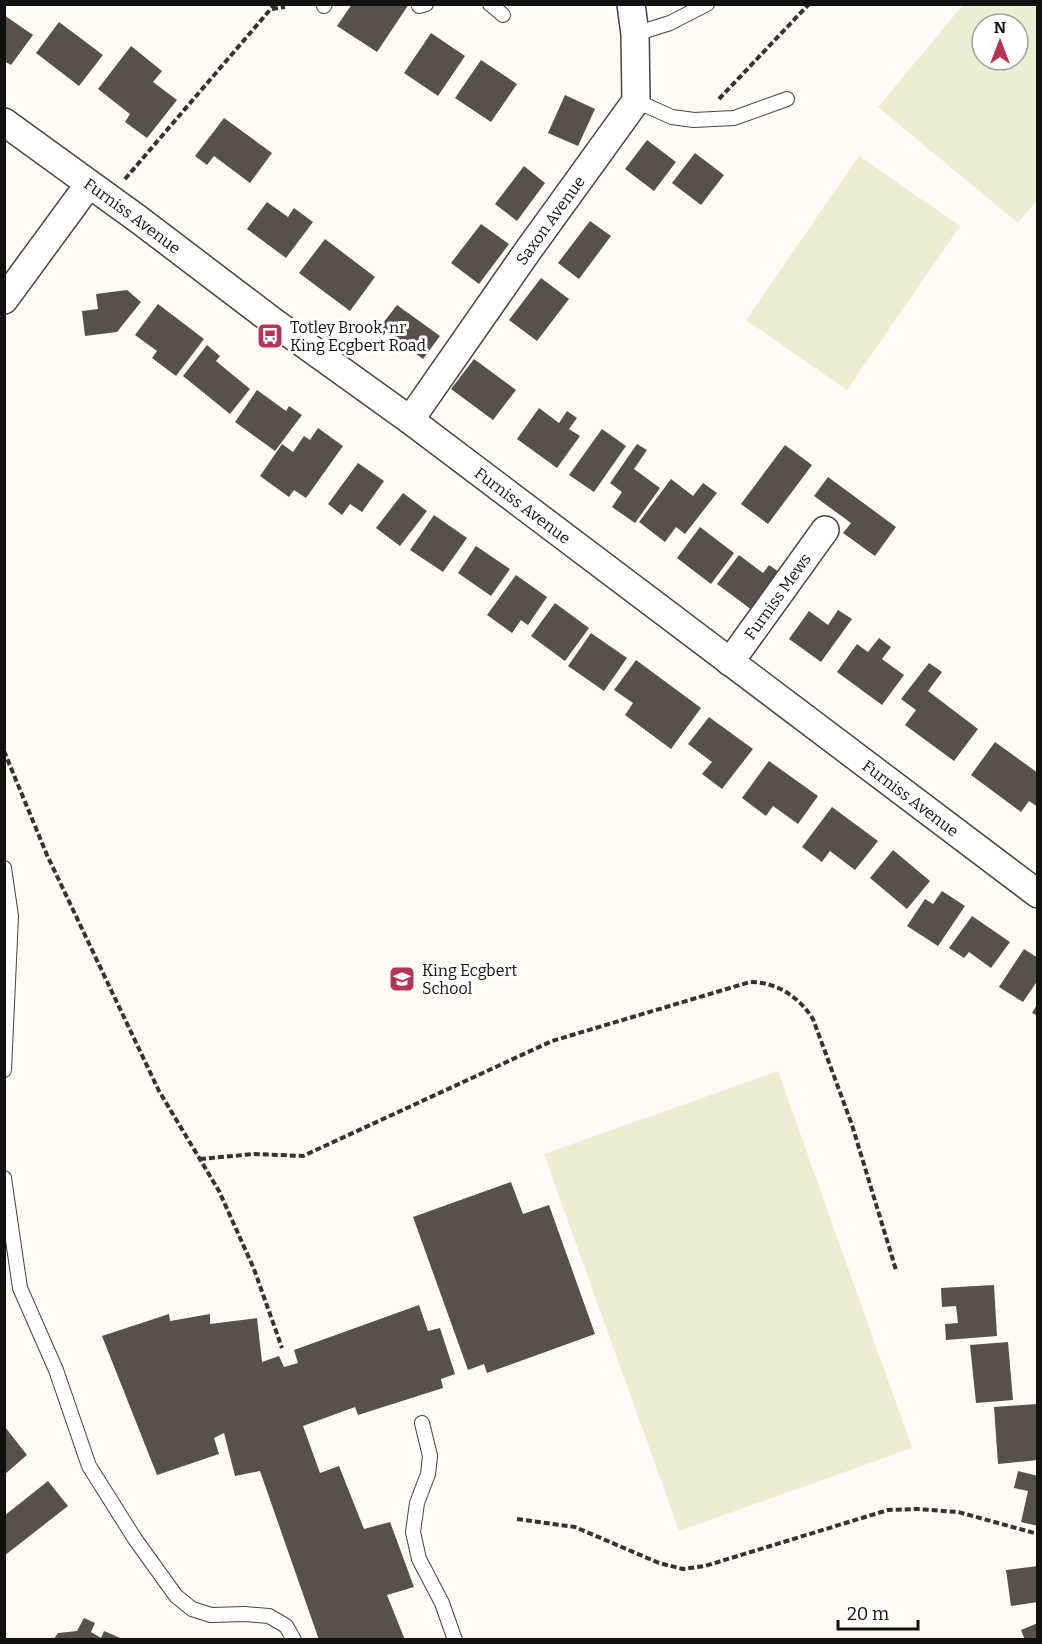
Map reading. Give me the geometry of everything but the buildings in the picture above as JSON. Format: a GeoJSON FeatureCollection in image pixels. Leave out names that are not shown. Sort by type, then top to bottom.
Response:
{"type":"FeatureCollection","features":[{"type":"Feature","properties":{"kind":"street"},"geometry":{"type":"LineString","coordinates":[[631,4],[635,34],[636,101]]}},
{"type":"Feature","properties":{"kind":"street","name":"Saxon Avenue"},"geometry":{"type":"LineString","coordinates":[[410,420],[636,101]]}},
{"type":"Feature","properties":{"kind":"street","name":"Furniss Avenue"},"geometry":{"type":"LineString","coordinates":[[4,122],[410,420],[1038,894]]}},
{"type":"Feature","properties":{"kind":"street"},"geometry":{"type":"LineString","coordinates":[[4,300],[89,184]]}},
{"type":"Feature","properties":{"kind":"street","name":"Furniss Mews"},"geometry":{"type":"LineString","coordinates":[[730,662],[825,531]]}},
{"type":"Feature","properties":{"kind":"lane"},"geometry":{"type":"LineString","coordinates":[[490,4],[503,15]]}},
{"type":"Feature","properties":{"kind":"lane"},"geometry":{"type":"LineString","coordinates":[[635,34],[670,22],[707,4]]}},
{"type":"Feature","properties":{"kind":"lane"},"geometry":{"type":"LineString","coordinates":[[636,101],[672,117],[694,120],[734,118],[787,99]]}},
{"type":"Feature","properties":{"kind":"lane"},"geometry":{"type":"LineString","coordinates":[[4,868],[12,916],[4,1070]]}},
{"type":"Feature","properties":{"kind":"lane"},"geometry":{"type":"LineString","coordinates":[[4,1178],[20,1288],[56,1370],[89,1466],[135,1539],[176,1596],[192,1609],[211,1615],[269,1616],[286,1626],[294,1640]]}},
{"type":"Feature","properties":{"kind":"lane"},"geometry":{"type":"LineString","coordinates":[[422,1423],[430,1456],[428,1474],[417,1503],[413,1532],[419,1559],[442,1603],[456,1640]]}},
{"type":"Feature","properties":{"kind":"path"},"geometry":{"type":"LineString","coordinates":[[124,178],[275,4]]}},
{"type":"Feature","properties":{"kind":"path"},"geometry":{"type":"LineString","coordinates":[[711,119],[717,101],[810,4]]}},
{"type":"Feature","properties":{"kind":"path"},"geometry":{"type":"LineString","coordinates":[[271,9],[285,7]]}},
{"type":"Feature","properties":{"kind":"path"},"geometry":{"type":"LineString","coordinates":[[4,751],[47,855],[159,1091],[219,1191],[241,1238],[282,1348]]}},
{"type":"Feature","properties":{"kind":"path"},"geometry":{"type":"LineString","coordinates":[[200,1159],[255,1154],[303,1156],[552,1041],[750,982],[762,982],[781,988],[804,1004],[813,1018],[852,1125],[896,1270]]}},
{"type":"Feature","properties":{"kind":"path"},"geometry":{"type":"LineString","coordinates":[[517,1519],[575,1527],[659,1563],[683,1569],[705,1566],[888,1510],[917,1509],[958,1512],[1038,1534]]}},
{"type":"Feature","properties":{"kind":"green space"},"geometry":{"type":"Polygon","coordinates":[[[963,5],[1037,5],[1037,200],[1018,223],[878,107],[963,5]]]}},
{"type":"Feature","properties":{"kind":"green space"},"geometry":{"type":"Polygon","coordinates":[[[859,156],[960,226],[847,390],[746,320],[859,156]]]}},
{"type":"Feature","properties":{"kind":"green space"},"geometry":{"type":"Polygon","coordinates":[[[778,1071],[912,1448],[679,1531],[544,1154],[778,1071]]]}},
{"type":"Feature","properties":{"kind":"place","name":"Totley Brook, nr King Ecgbert Road"},"geometry":{"type":"Point","coordinates":[270,336]}},
{"type":"Feature","properties":{"kind":"place","name":"King Ecgbert School"},"geometry":{"type":"Point","coordinates":[402,979]}}]}
